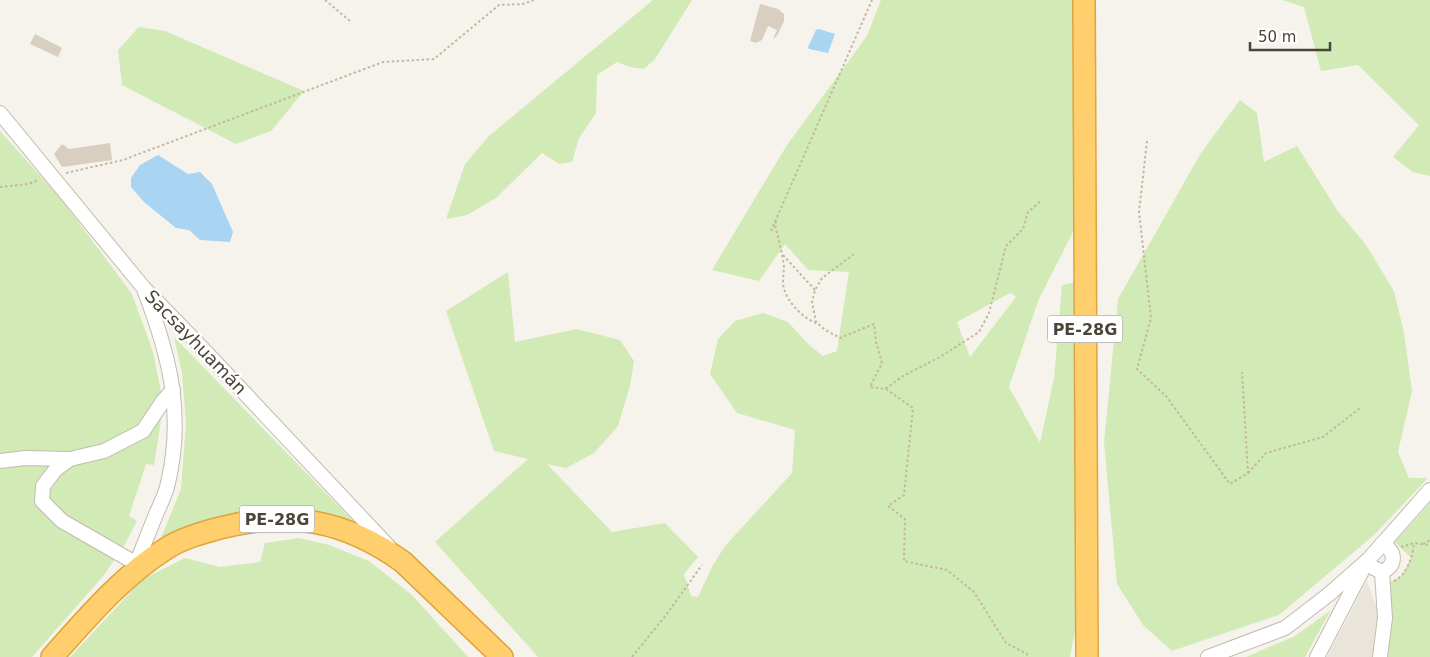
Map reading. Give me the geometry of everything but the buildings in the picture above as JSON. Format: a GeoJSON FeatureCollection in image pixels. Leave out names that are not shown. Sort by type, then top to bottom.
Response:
{"type":"FeatureCollection","features":[{"type":"Feature","properties":{"kind":"highway","name":"PE-28G"},"geometry":{"type":"LineString","coordinates":[[1084,0],[1087,657]]}},
{"type":"Feature","properties":{"kind":"highway","name":"PE-28G"},"geometry":{"type":"LineString","coordinates":[[52,657],[135,568],[168,548],[188,538],[219,528],[258,520],[296,520],[314,522],[353,533],[386,549],[403,562],[502,657]]}},
{"type":"Feature","properties":{"kind":"street","name":"Sacsayhuamán"},"geometry":{"type":"LineString","coordinates":[[0,113],[143,286],[403,562]]}},
{"type":"Feature","properties":{"kind":"street"},"geometry":{"type":"LineString","coordinates":[[70,459],[56,469],[43,486],[42,501],[62,521],[135,568],[168,485],[176,416],[169,368],[160,333],[143,286]]}},
{"type":"Feature","properties":{"kind":"street"},"geometry":{"type":"LineString","coordinates":[[0,462],[25,458],[70,459],[104,452],[143,431],[173,390]]}},
{"type":"Feature","properties":{"kind":"street"},"geometry":{"type":"LineString","coordinates":[[1208,657],[1285,628],[1386,547],[1430,490]]}},
{"type":"Feature","properties":{"kind":"street"},"geometry":{"type":"LineString","coordinates":[[1369,559],[1376,570],[1382,572],[1388,569],[1392,559],[1386,547]]}},
{"type":"Feature","properties":{"kind":"street"},"geometry":{"type":"LineString","coordinates":[[1317,657],[1369,559]]}},
{"type":"Feature","properties":{"kind":"street"},"geometry":{"type":"LineString","coordinates":[[1380,657],[1385,618],[1382,572]]}},
{"type":"Feature","properties":{"kind":"path"},"geometry":{"type":"LineString","coordinates":[[325,0],[350,20]]}},
{"type":"Feature","properties":{"kind":"path"},"geometry":{"type":"LineString","coordinates":[[123,160],[383,62],[434,59],[499,5],[523,4],[534,0]]}},
{"type":"Feature","properties":{"kind":"path"},"geometry":{"type":"LineString","coordinates":[[771,231],[872,0]]}},
{"type":"Feature","properties":{"kind":"path"},"geometry":{"type":"LineString","coordinates":[[1147,142],[1139,212],[1151,318],[1138,369],[1166,396],[1230,484],[1248,473],[1266,453],[1323,437],[1360,408]]}},
{"type":"Feature","properties":{"kind":"path"},"geometry":{"type":"LineString","coordinates":[[885,389],[903,376],[940,357],[979,332],[989,313],[1006,246],[1023,229],[1028,212],[1042,200]]}},
{"type":"Feature","properties":{"kind":"path"},"geometry":{"type":"LineString","coordinates":[[776,216],[775,226],[784,269],[783,285],[788,299],[801,315],[840,338],[874,324],[876,342],[882,363],[870,386],[885,389],[913,408],[904,495],[888,506],[905,519],[904,561],[947,570],[974,592],[1006,643],[1027,654],[1027,657]]}},
{"type":"Feature","properties":{"kind":"path"},"geometry":{"type":"LineString","coordinates":[[782,253],[815,290]]}},
{"type":"Feature","properties":{"kind":"path"},"geometry":{"type":"LineString","coordinates":[[818,324],[812,302],[815,290],[822,278],[854,254]]}},
{"type":"Feature","properties":{"kind":"path"},"geometry":{"type":"LineString","coordinates":[[1242,372],[1248,473]]}},
{"type":"Feature","properties":{"kind":"path"},"geometry":{"type":"LineString","coordinates":[[1423,544],[1430,540]]}},
{"type":"Feature","properties":{"kind":"path"},"geometry":{"type":"LineString","coordinates":[[1386,547],[1414,543],[1430,545]]}},
{"type":"Feature","properties":{"kind":"path"},"geometry":{"type":"LineString","coordinates":[[632,657],[666,615],[702,564]]}},
{"type":"Feature","properties":{"kind":"shaded area"},"geometry":{"type":"Polygon","coordinates":[[[1367,581],[1379,614],[1374,657],[1327,657],[1367,581]]]}},
{"type":"Feature","properties":{"kind":"green space"},"geometry":{"type":"Polygon","coordinates":[[[653,0],[692,0],[655,59],[644,69],[630,67],[617,62],[597,75],[596,113],[579,138],[572,162],[559,164],[542,153],[496,198],[467,215],[446,219],[465,164],[489,136],[653,0]]]}},
{"type":"Feature","properties":{"kind":"green space"},"geometry":{"type":"Polygon","coordinates":[[[881,0],[1079,0],[1077,224],[1038,301],[1009,387],[1040,443],[1054,378],[1062,285],[1077,282],[1076,625],[1070,657],[538,657],[435,542],[528,459],[494,451],[446,311],[508,272],[515,342],[577,329],[620,340],[634,361],[630,386],[618,426],[594,453],[566,468],[547,464],[612,532],[665,523],[698,557],[684,574],[691,596],[698,597],[713,565],[725,546],[792,473],[795,430],[737,413],[710,374],[718,339],[735,321],[763,313],[788,322],[809,345],[823,356],[837,351],[849,272],[808,270],[785,244],[759,281],[712,270],[787,145],[867,36],[881,0]],[[1010,293],[957,322],[970,357],[1016,297],[1010,293]]]}},
{"type":"Feature","properties":{"kind":"green space"},"geometry":{"type":"Polygon","coordinates":[[[1282,0],[1430,0],[1430,176],[1413,172],[1393,157],[1419,125],[1358,65],[1321,71],[1304,7],[1282,0]]]}},
{"type":"Feature","properties":{"kind":"green space"},"geometry":{"type":"Polygon","coordinates":[[[139,27],[165,31],[304,91],[271,131],[236,144],[122,85],[118,50],[139,27]]]}},
{"type":"Feature","properties":{"kind":"green space"},"geometry":{"type":"Polygon","coordinates":[[[1240,100],[1257,113],[1264,162],[1297,146],[1337,210],[1366,245],[1394,291],[1404,333],[1412,391],[1398,452],[1409,478],[1428,478],[1374,535],[1279,615],[1172,651],[1143,625],[1117,584],[1104,443],[1118,299],[1201,153],[1240,100]]]}},
{"type":"Feature","properties":{"kind":"green space"},"geometry":{"type":"Polygon","coordinates":[[[0,131],[62,200],[132,294],[153,352],[161,392],[162,414],[154,465],[146,464],[129,516],[137,521],[125,544],[104,575],[32,657],[0,657],[0,131]]]}},
{"type":"Feature","properties":{"kind":"green space"},"geometry":{"type":"Polygon","coordinates":[[[174,337],[356,524],[300,510],[255,509],[195,523],[161,538],[181,489],[186,423],[182,373],[174,337]]]}},
{"type":"Feature","properties":{"kind":"green space"},"geometry":{"type":"Polygon","coordinates":[[[1430,503],[1430,657],[1380,657],[1382,584],[1401,576],[1411,558],[1395,542],[1430,503]]]}},
{"type":"Feature","properties":{"kind":"green space"},"geometry":{"type":"Polygon","coordinates":[[[299,538],[329,545],[369,561],[412,595],[468,657],[70,657],[143,579],[185,558],[220,567],[260,562],[265,543],[299,538]]]}},
{"type":"Feature","properties":{"kind":"green space"},"geometry":{"type":"Polygon","coordinates":[[[1331,610],[1305,657],[1246,657],[1295,636],[1331,610]]]}},
{"type":"Feature","properties":{"kind":"water"},"geometry":{"type":"Polygon","coordinates":[[[819,29],[835,34],[828,53],[809,49],[808,47],[816,30],[819,29]]]}},
{"type":"Feature","properties":{"kind":"water"},"geometry":{"type":"Polygon","coordinates":[[[158,155],[188,174],[200,172],[212,184],[233,232],[230,242],[200,240],[189,230],[176,228],[144,202],[131,187],[131,178],[140,165],[158,155]]]}}]}
